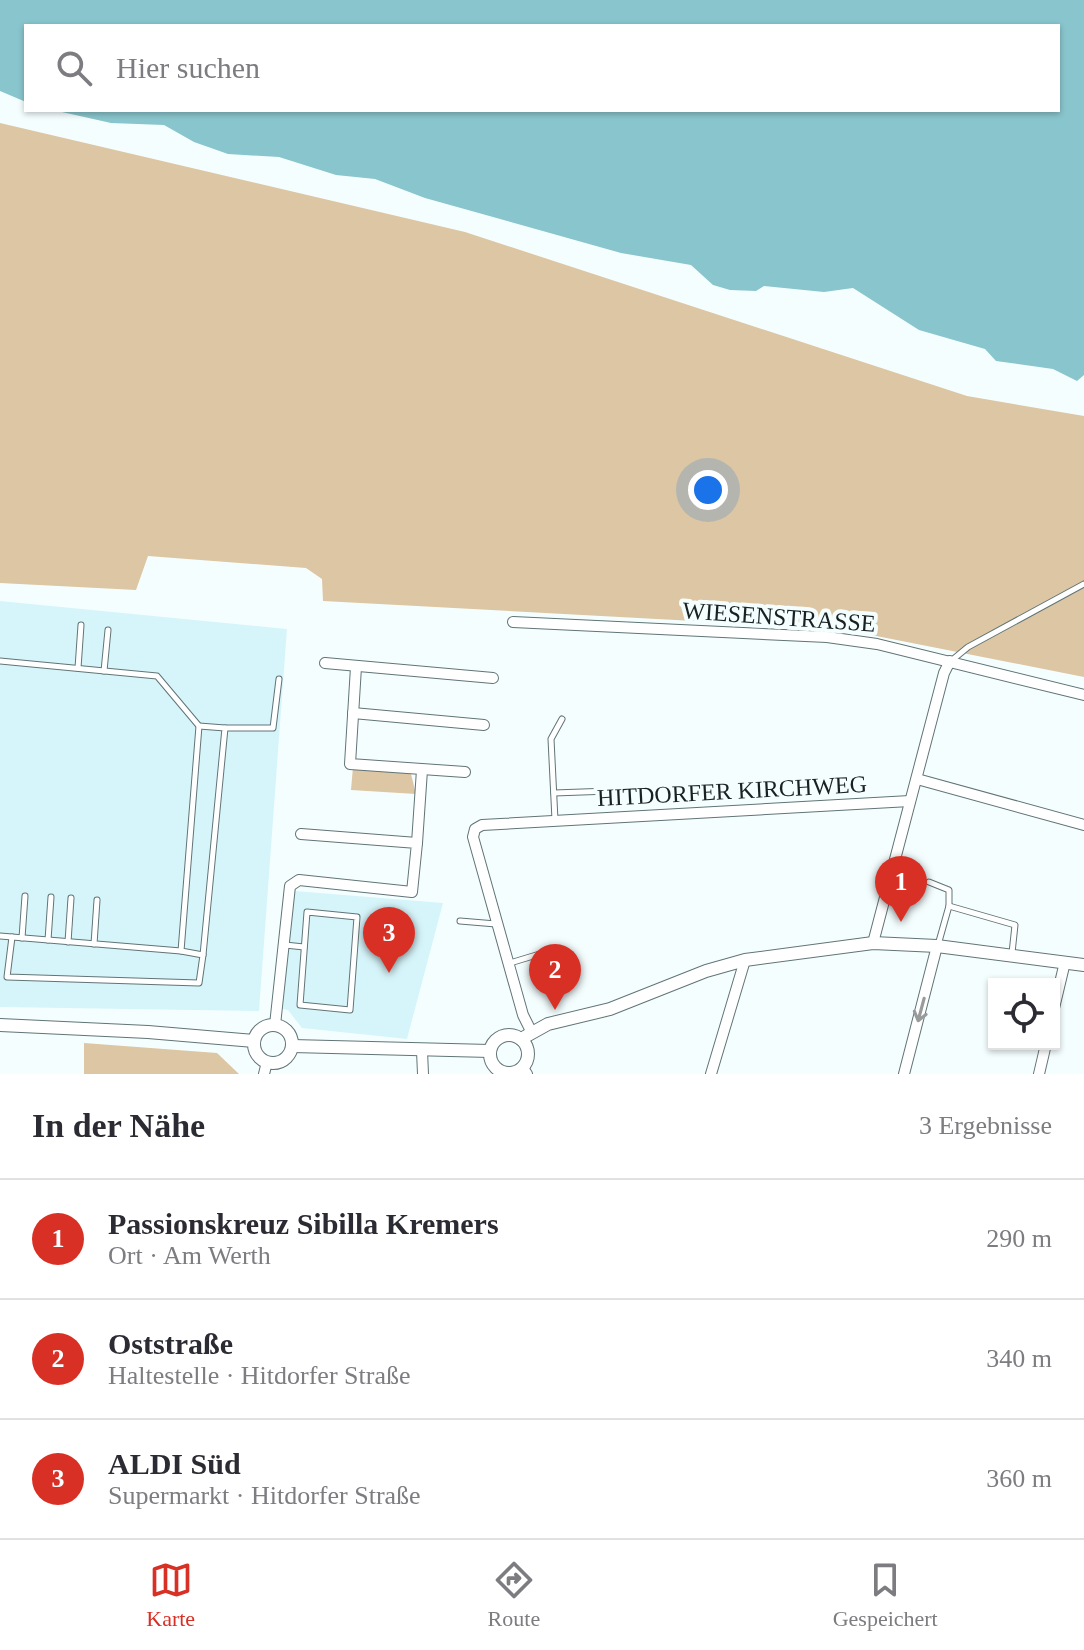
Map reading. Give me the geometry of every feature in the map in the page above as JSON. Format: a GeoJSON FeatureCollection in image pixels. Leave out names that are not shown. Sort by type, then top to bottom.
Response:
{"type":"FeatureCollection","features":[{"type":"Feature","properties":{"kind":"street","name":"WIESENSTRASSE"},"geometry":{"type":"LineString","coordinates":[[513,622],[827,637],[877,644],[1084,695]]}},
{"type":"Feature","properties":{"kind":"street"},"geometry":{"type":"LineString","coordinates":[[873,943],[944,673],[950,661]]}},
{"type":"Feature","properties":{"kind":"street"},"geometry":{"type":"LineString","coordinates":[[325,663],[493,678]]}},
{"type":"Feature","properties":{"kind":"street"},"geometry":{"type":"LineString","coordinates":[[356,667],[350,764],[465,772]]}},
{"type":"Feature","properties":{"kind":"street"},"geometry":{"type":"LineString","coordinates":[[353,713],[484,725]]}},
{"type":"Feature","properties":{"kind":"street"},"geometry":{"type":"LineString","coordinates":[[275,1025],[290,886],[299,880],[412,892],[422,770]]}},
{"type":"Feature","properties":{"kind":"street"},"geometry":{"type":"LineString","coordinates":[[917,779],[1084,825]]}},
{"type":"Feature","properties":{"kind":"street","name":"HITDORFER KIRCHWEG"},"geometry":{"type":"LineString","coordinates":[[497,924],[473,837],[475,829],[482,825],[910,801]]}},
{"type":"Feature","properties":{"kind":"street"},"geometry":{"type":"LineString","coordinates":[[301,834],[417,843]]}},
{"type":"Feature","properties":{"kind":"street"},"geometry":{"type":"LineString","coordinates":[[490,1051],[494,1066],[500,1071],[525,1071],[528,1053],[526,1035],[497,924]]}},
{"type":"Feature","properties":{"kind":"street"},"geometry":{"type":"LineString","coordinates":[[490,1051],[502,1036],[526,1035],[610,1009],[706,971],[745,960],[873,943],[937,946],[1084,965]]}},
{"type":"Feature","properties":{"kind":"street"},"geometry":{"type":"LineString","coordinates":[[904,1074],[937,946]]}},
{"type":"Feature","properties":{"kind":"street"},"geometry":{"type":"LineString","coordinates":[[711,1074],[745,960]]}},
{"type":"Feature","properties":{"kind":"street"},"geometry":{"type":"LineString","coordinates":[[1060,983],[1065,962]]}},
{"type":"Feature","properties":{"kind":"street"},"geometry":{"type":"LineString","coordinates":[[0,1025],[254,1041]]}},
{"type":"Feature","properties":{"kind":"street"},"geometry":{"type":"LineString","coordinates":[[275,1025],[286,1030],[292,1046],[286,1058],[265,1068],[254,1041],[259,1031],[275,1025]]}},
{"type":"Feature","properties":{"kind":"street"},"geometry":{"type":"LineString","coordinates":[[292,1046],[422,1051],[470,1048],[490,1051]]}},
{"type":"Feature","properties":{"kind":"street"},"geometry":{"type":"LineString","coordinates":[[1039,1074],[1045,1050]]}},
{"type":"Feature","properties":{"kind":"street"},"geometry":{"type":"LineString","coordinates":[[422,1051],[423,1074]]}},
{"type":"Feature","properties":{"kind":"lane"},"geometry":{"type":"LineString","coordinates":[[950,661],[968,647],[1084,584]]}},
{"type":"Feature","properties":{"kind":"lane"},"geometry":{"type":"LineString","coordinates":[[78,668],[81,625]]}},
{"type":"Feature","properties":{"kind":"lane"},"geometry":{"type":"LineString","coordinates":[[104,671],[108,630]]}},
{"type":"Feature","properties":{"kind":"lane"},"geometry":{"type":"LineString","coordinates":[[0,661],[157,676],[199,726],[181,951]]}},
{"type":"Feature","properties":{"kind":"lane"},"geometry":{"type":"LineString","coordinates":[[199,726],[273,728],[279,679]]}},
{"type":"Feature","properties":{"kind":"lane"},"geometry":{"type":"LineString","coordinates":[[555,821],[551,739],[562,719]]}},
{"type":"Feature","properties":{"kind":"lane"},"geometry":{"type":"LineString","coordinates":[[12,937],[7,977],[199,983],[225,728]]}},
{"type":"Feature","properties":{"kind":"lane"},"geometry":{"type":"LineString","coordinates":[[554,793],[610,791]]}},
{"type":"Feature","properties":{"kind":"lane"},"geometry":{"type":"LineString","coordinates":[[929,882],[949,890],[949,906],[937,946]]}},
{"type":"Feature","properties":{"kind":"lane"},"geometry":{"type":"LineString","coordinates":[[22,938],[25,896]]}},
{"type":"Feature","properties":{"kind":"lane"},"geometry":{"type":"LineString","coordinates":[[48,940],[51,897]]}},
{"type":"Feature","properties":{"kind":"lane"},"geometry":{"type":"LineString","coordinates":[[68,942],[71,898]]}},
{"type":"Feature","properties":{"kind":"lane"},"geometry":{"type":"LineString","coordinates":[[94,944],[97,900]]}},
{"type":"Feature","properties":{"kind":"lane"},"geometry":{"type":"LineString","coordinates":[[949,906],[1015,925],[1012,954]]}},
{"type":"Feature","properties":{"kind":"lane"},"geometry":{"type":"LineString","coordinates":[[307,912],[357,917],[350,1010],[300,1005],[304,947],[307,912]]}},
{"type":"Feature","properties":{"kind":"lane"},"geometry":{"type":"LineString","coordinates":[[460,921],[497,924]]}},
{"type":"Feature","properties":{"kind":"lane"},"geometry":{"type":"LineString","coordinates":[[0,936],[203,955]]}},
{"type":"Feature","properties":{"kind":"lane"},"geometry":{"type":"LineString","coordinates":[[283,945],[304,947]]}},
{"type":"Feature","properties":{"kind":"lane"},"geometry":{"type":"LineString","coordinates":[[508,963],[543,953]]}},
{"type":"Feature","properties":{"kind":"shaded area"},"geometry":{"type":"Polygon","coordinates":[[[0,123],[465,232],[967,396],[1084,416],[1084,677],[841,629],[323,601],[322,579],[306,568],[148,556],[136,590],[0,583],[0,123]]]}},
{"type":"Feature","properties":{"kind":"shaded area"},"geometry":{"type":"Polygon","coordinates":[[[0,601],[287,629],[259,1011],[0,1007],[0,601]]]}},
{"type":"Feature","properties":{"kind":"shaded area"},"geometry":{"type":"Polygon","coordinates":[[[353,767],[411,774],[416,794],[351,790],[353,767]]]}},
{"type":"Feature","properties":{"kind":"shaded area"},"geometry":{"type":"Polygon","coordinates":[[[295,891],[443,903],[407,1039],[302,1028],[288,1010],[282,1009],[291,897],[295,891]]]}},
{"type":"Feature","properties":{"kind":"shaded area"},"geometry":{"type":"Polygon","coordinates":[[[84,1043],[217,1053],[239,1074],[84,1074],[84,1043]]]}},
{"type":"Feature","properties":{"kind":"water"},"geometry":{"type":"Polygon","coordinates":[[[0,0],[1084,0],[1084,375],[1077,381],[1053,369],[996,361],[985,349],[919,330],[853,288],[824,292],[764,286],[756,291],[730,290],[713,285],[691,265],[621,253],[425,198],[375,179],[336,175],[279,157],[228,154],[194,142],[164,125],[111,123],[62,112],[1060,112],[1060,24],[24,24],[24,101],[0,91],[0,0]]]}},
{"type":"Feature","properties":{"kind":"place","name":"Passionskreuz Sibilla Kremers"},"geometry":{"type":"Point","coordinates":[901,922]}},
{"type":"Feature","properties":{"kind":"place","name":"ALDI Süd"},"geometry":{"type":"Point","coordinates":[389,973]}},
{"type":"Feature","properties":{"kind":"place","name":"Oststraße"},"geometry":{"type":"Point","coordinates":[555,1010]}}]}
